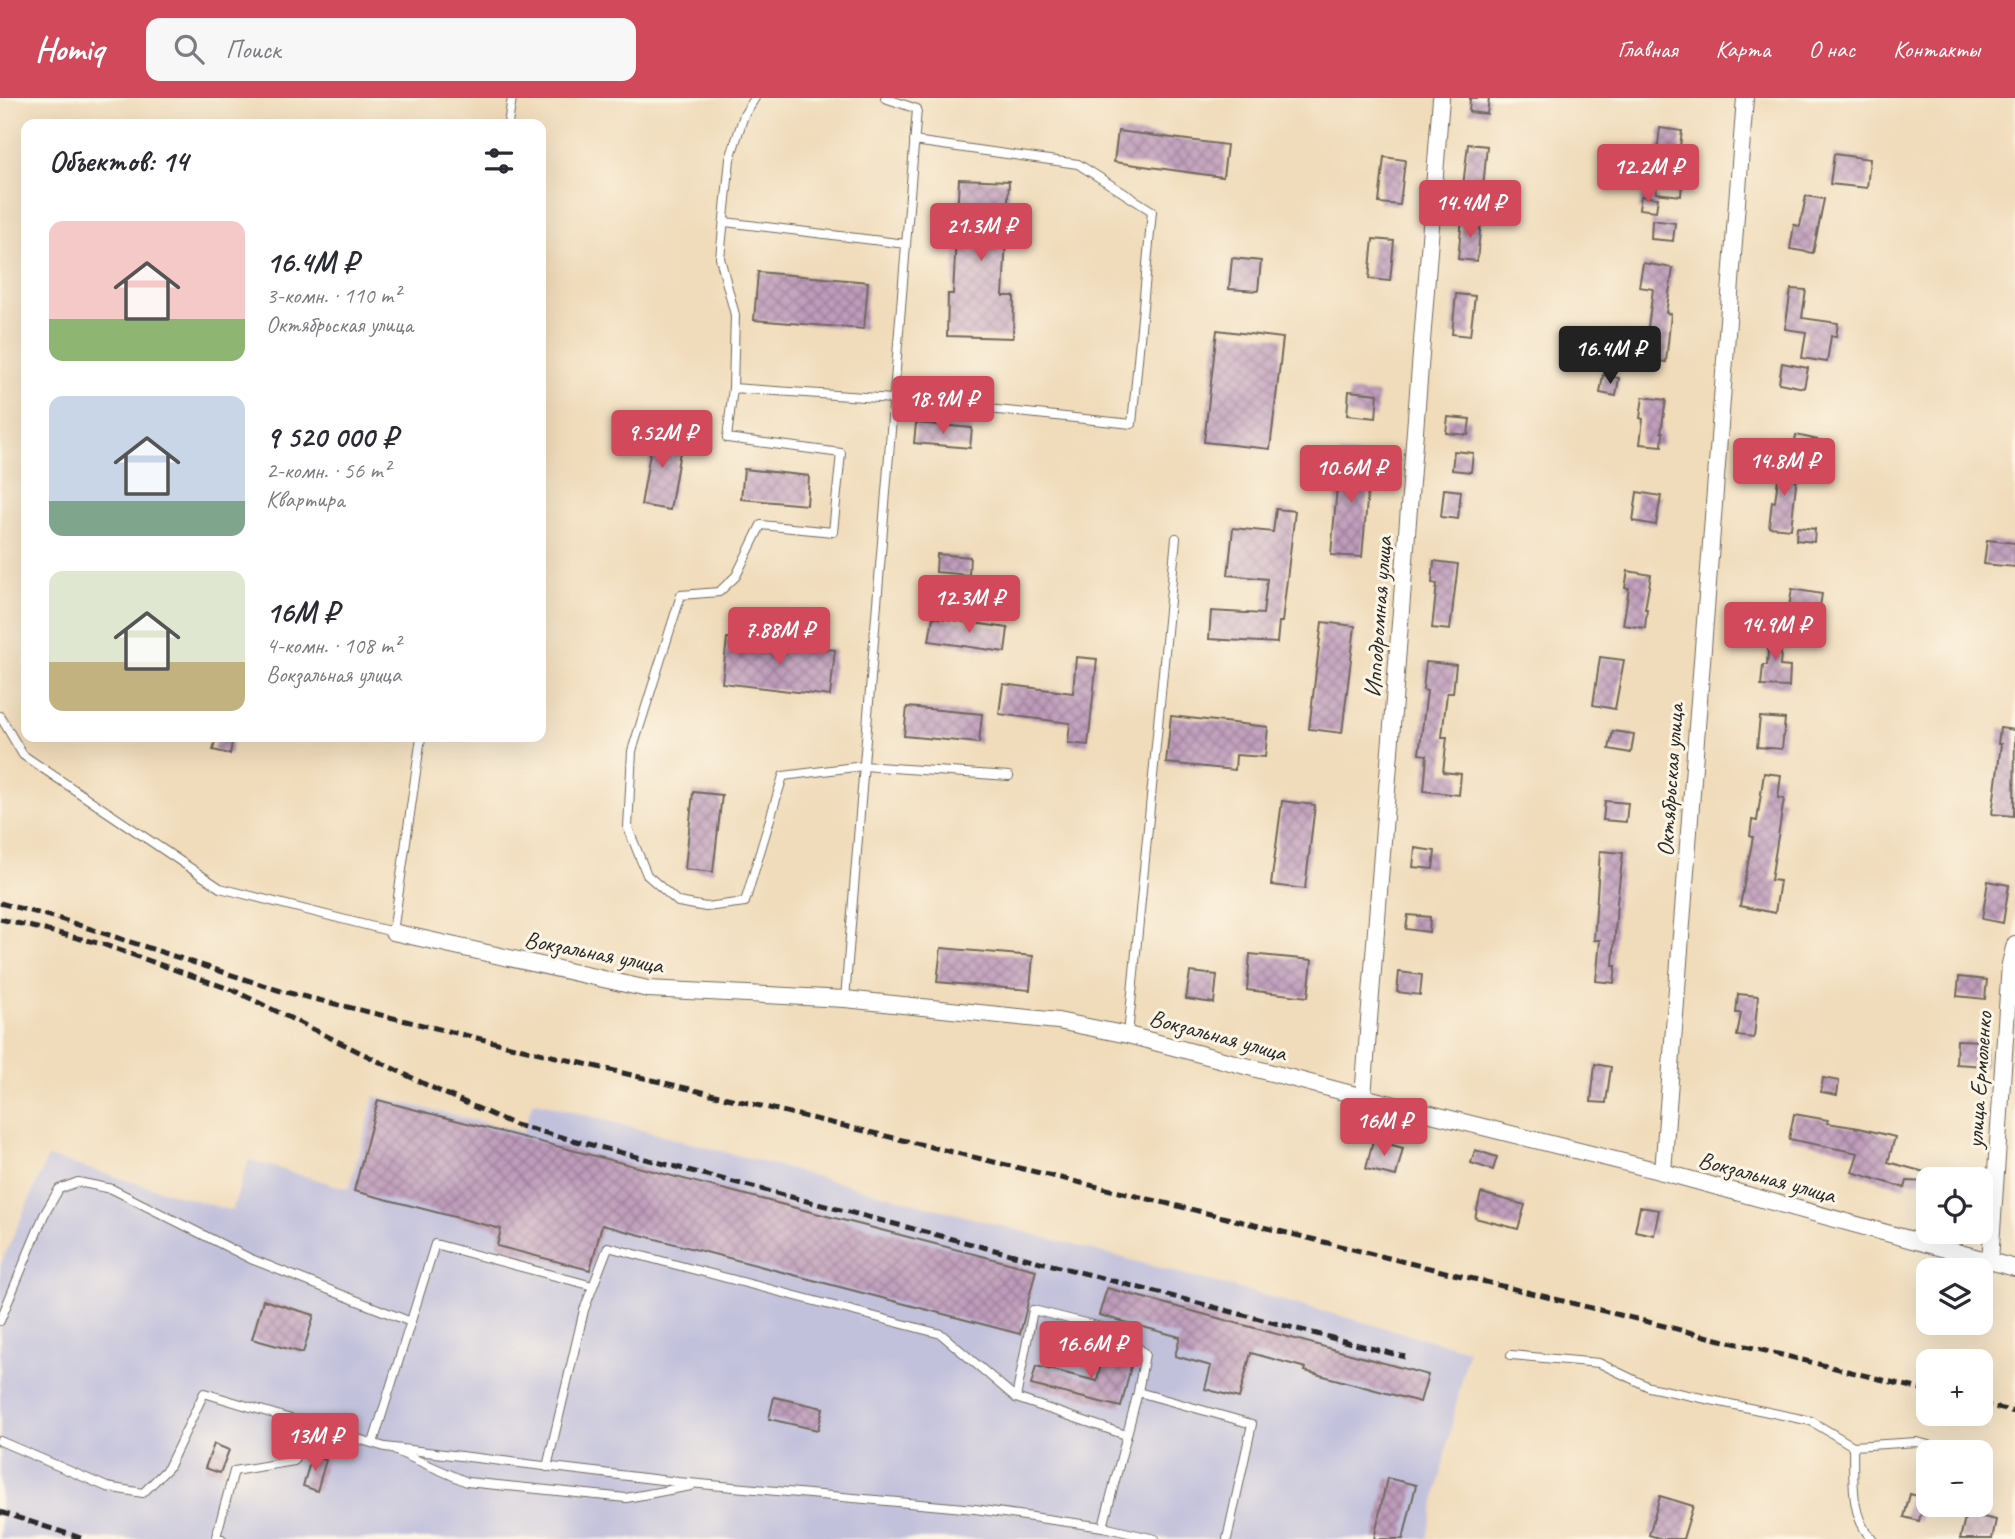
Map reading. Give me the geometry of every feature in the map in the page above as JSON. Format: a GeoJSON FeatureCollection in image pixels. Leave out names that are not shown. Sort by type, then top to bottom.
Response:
{"type":"FeatureCollection","features":[{"type":"Feature","properties":{"kind":"street","name":"Ипподромная улица"},"geometry":{"type":"LineString","coordinates":[[1363,1097],[1441,98]]}},
{"type":"Feature","properties":{"kind":"street","name":"Октябрьская улица"},"geometry":{"type":"LineString","coordinates":[[1663,1172],[1745,98]]}},
{"type":"Feature","properties":{"kind":"street","name":"Вокзальная улица"},"geometry":{"type":"LineString","coordinates":[[393,932],[648,989],[845,999],[1058,1021],[1128,1035],[1663,1172],[1979,1258]]}},
{"type":"Feature","properties":{"kind":"street","name":"улица Ермоленко"},"geometry":{"type":"LineString","coordinates":[[1990,1258],[2010,964],[2015,944]]}},
{"type":"Feature","properties":{"kind":"street","name":"Вокзальная улица"},"geometry":{"type":"LineString","coordinates":[[1993,1262],[2015,1268]]}},
{"type":"Feature","properties":{"kind":"lane"},"geometry":{"type":"LineString","coordinates":[[509,119],[512,98]]}},
{"type":"Feature","properties":{"kind":"lane"},"geometry":{"type":"LineString","coordinates":[[755,98],[744,115],[730,159],[720,258],[735,315],[733,388],[727,438],[841,453],[833,532],[761,525],[736,576],[719,592],[681,595],[632,751],[628,828],[648,875],[678,902],[706,907],[745,902],[783,776],[863,766],[1009,776]]}},
{"type":"Feature","properties":{"kind":"lane"},"geometry":{"type":"LineString","coordinates":[[845,999],[917,109],[886,98]]}},
{"type":"Feature","properties":{"kind":"lane"},"geometry":{"type":"LineString","coordinates":[[733,388],[893,399],[1132,424],[1152,211],[1078,164],[914,141]]}},
{"type":"Feature","properties":{"kind":"lane"},"geometry":{"type":"LineString","coordinates":[[724,222],[906,243]]}},
{"type":"Feature","properties":{"kind":"lane"},"geometry":{"type":"LineString","coordinates":[[1128,1035],[1176,538]]}},
{"type":"Feature","properties":{"kind":"lane"},"geometry":{"type":"LineString","coordinates":[[0,716],[23,755],[220,888],[393,932],[420,742]]}},
{"type":"Feature","properties":{"kind":"lane"},"geometry":{"type":"LineString","coordinates":[[0,1321],[44,1215],[59,1189],[78,1182],[111,1189],[251,1259],[411,1322]]}},
{"type":"Feature","properties":{"kind":"lane"},"geometry":{"type":"LineString","coordinates":[[373,1443],[435,1244],[593,1286]]}},
{"type":"Feature","properties":{"kind":"lane"},"geometry":{"type":"LineString","coordinates":[[547,1467],[584,1310],[608,1247],[941,1334],[1016,1398],[1126,1435]]}},
{"type":"Feature","properties":{"kind":"lane"},"geometry":{"type":"LineString","coordinates":[[1016,1398],[1033,1310],[1121,1332],[1145,1354],[1138,1392],[1103,1527]]}},
{"type":"Feature","properties":{"kind":"lane"},"geometry":{"type":"LineString","coordinates":[[1511,1355],[1599,1363],[1649,1387],[1811,1421],[1853,1446],[1916,1442]]}},
{"type":"Feature","properties":{"kind":"lane"},"geometry":{"type":"LineString","coordinates":[[1138,1392],[1252,1424],[1227,1539]]}},
{"type":"Feature","properties":{"kind":"lane"},"geometry":{"type":"LineString","coordinates":[[0,1441],[107,1487],[143,1493],[168,1468],[204,1393],[385,1447],[467,1482],[626,1498],[702,1484]]}},
{"type":"Feature","properties":{"kind":"lane"},"geometry":{"type":"LineString","coordinates":[[222,1539],[216,1537],[234,1471],[294,1461],[304,1423]]}},
{"type":"Feature","properties":{"kind":"lane"},"geometry":{"type":"LineString","coordinates":[[1853,1446],[1855,1501],[1860,1522],[1872,1539]]}},
{"type":"Feature","properties":{"kind":"lane"},"geometry":{"type":"LineString","coordinates":[[385,1447],[702,1484],[975,1509],[1103,1527],[1154,1539]]}},
{"type":"Feature","properties":{"kind":"shaded area"},"geometry":{"type":"Polygon","coordinates":[[[375,1096],[523,1132],[533,1101],[1468,1350],[1427,1539],[0,1539],[0,1266],[48,1157],[232,1211],[249,1160],[349,1189],[375,1096]]]}},
{"type":"Feature","properties":{"kind":"building"},"geometry":{"type":"Polygon","coordinates":[[[1470,98],[1489,98],[1487,114],[1469,112],[1470,98]]]}},
{"type":"Feature","properties":{"kind":"building"},"geometry":{"type":"Polygon","coordinates":[[[1660,128],[1682,131],[1677,169],[1683,170],[1681,196],[1656,193],[1660,128]]]}},
{"type":"Feature","properties":{"kind":"building"},"geometry":{"type":"Polygon","coordinates":[[[1118,131],[1227,145],[1223,177],[1114,162],[1118,131]]]}},
{"type":"Feature","properties":{"kind":"building"},"geometry":{"type":"Polygon","coordinates":[[[1468,144],[1487,146],[1483,188],[1463,186],[1468,144]]]}},
{"type":"Feature","properties":{"kind":"building"},"geometry":{"type":"Polygon","coordinates":[[[1834,154],[1870,159],[1867,188],[1830,184],[1834,154]]]}},
{"type":"Feature","properties":{"kind":"building"},"geometry":{"type":"Polygon","coordinates":[[[1384,157],[1405,160],[1400,205],[1379,203],[1384,157]]]}},
{"type":"Feature","properties":{"kind":"building"},"geometry":{"type":"Polygon","coordinates":[[[959,179],[1009,181],[1003,296],[1014,296],[1013,338],[947,336],[948,294],[953,294],[959,179]]]}},
{"type":"Feature","properties":{"kind":"building"},"geometry":{"type":"Polygon","coordinates":[[[1641,196],[1658,198],[1656,211],[1639,209],[1641,196]]]}},
{"type":"Feature","properties":{"kind":"building"},"geometry":{"type":"Polygon","coordinates":[[[1806,196],[1824,199],[1813,253],[1790,249],[1794,225],[1800,226],[1806,196]]]}},
{"type":"Feature","properties":{"kind":"building"},"geometry":{"type":"Polygon","coordinates":[[[1462,219],[1481,221],[1477,261],[1458,259],[1462,219]]]}},
{"type":"Feature","properties":{"kind":"building"},"geometry":{"type":"Polygon","coordinates":[[[1652,220],[1675,223],[1673,241],[1651,239],[1652,220]]]}},
{"type":"Feature","properties":{"kind":"building"},"geometry":{"type":"Polygon","coordinates":[[[1373,239],[1394,241],[1390,281],[1369,279],[1373,239]]]}},
{"type":"Feature","properties":{"kind":"building"},"geometry":{"type":"Polygon","coordinates":[[[1232,258],[1261,261],[1258,291],[1229,289],[1232,258]]]}},
{"type":"Feature","properties":{"kind":"building"},"geometry":{"type":"Polygon","coordinates":[[[1643,263],[1673,268],[1666,313],[1671,314],[1666,362],[1638,358],[1642,334],[1647,335],[1653,289],[1639,287],[1643,263]]]}},
{"type":"Feature","properties":{"kind":"building"},"geometry":{"type":"Polygon","coordinates":[[[758,272],[868,282],[864,329],[754,320],[758,272]]]}},
{"type":"Feature","properties":{"kind":"building"},"geometry":{"type":"Polygon","coordinates":[[[1791,289],[1806,290],[1802,318],[1838,323],[1836,337],[1831,336],[1827,362],[1802,358],[1806,332],[1785,329],[1791,289]]]}},
{"type":"Feature","properties":{"kind":"building"},"geometry":{"type":"Polygon","coordinates":[[[1456,294],[1475,296],[1470,336],[1452,334],[1456,294]]]}},
{"type":"Feature","properties":{"kind":"building"},"geometry":{"type":"Polygon","coordinates":[[[1217,330],[1283,338],[1270,449],[1204,442],[1217,330]]]}},
{"type":"Feature","properties":{"kind":"building"},"geometry":{"type":"Polygon","coordinates":[[[1782,363],[1808,368],[1804,388],[1779,383],[1782,363]]]}},
{"type":"Feature","properties":{"kind":"building"},"geometry":{"type":"Polygon","coordinates":[[[1603,375],[1619,378],[1616,396],[1600,393],[1603,375]]]}},
{"type":"Feature","properties":{"kind":"building"},"geometry":{"type":"Polygon","coordinates":[[[1349,391],[1378,394],[1376,418],[1347,415],[1349,391]]]}},
{"type":"Feature","properties":{"kind":"building"},"geometry":{"type":"Polygon","coordinates":[[[1643,397],[1666,400],[1661,432],[1662,446],[1640,444],[1643,397]]]}},
{"type":"Feature","properties":{"kind":"building"},"geometry":{"type":"Polygon","coordinates":[[[1448,417],[1470,419],[1468,435],[1446,433],[1448,417]]]}},
{"type":"Feature","properties":{"kind":"building"},"geometry":{"type":"Polygon","coordinates":[[[916,423],[972,428],[970,448],[914,443],[916,423]]]}},
{"type":"Feature","properties":{"kind":"building"},"geometry":{"type":"Polygon","coordinates":[[[654,430],[683,434],[670,510],[641,505],[654,430]]]}},
{"type":"Feature","properties":{"kind":"building"},"geometry":{"type":"Polygon","coordinates":[[[1796,435],[1832,443],[1829,459],[1793,452],[1796,435]]]}},
{"type":"Feature","properties":{"kind":"building"},"geometry":{"type":"Polygon","coordinates":[[[1454,451],[1473,453],[1471,472],[1452,470],[1454,451]]]}},
{"type":"Feature","properties":{"kind":"building"},"geometry":{"type":"Polygon","coordinates":[[[1340,453],[1371,456],[1362,557],[1331,555],[1340,453]]]}},
{"type":"Feature","properties":{"kind":"building"},"geometry":{"type":"Polygon","coordinates":[[[1780,463],[1798,466],[1791,529],[1769,527],[1780,463]]]}},
{"type":"Feature","properties":{"kind":"building"},"geometry":{"type":"Polygon","coordinates":[[[744,469],[809,476],[807,505],[741,499],[744,469]]]}},
{"type":"Feature","properties":{"kind":"building"},"geometry":{"type":"Polygon","coordinates":[[[1444,489],[1461,491],[1458,519],[1441,517],[1444,489]]]}},
{"type":"Feature","properties":{"kind":"building"},"geometry":{"type":"Polygon","coordinates":[[[1637,492],[1661,496],[1656,525],[1633,521],[1637,492]]]}},
{"type":"Feature","properties":{"kind":"building"},"geometry":{"type":"Polygon","coordinates":[[[1276,509],[1295,511],[1282,622],[1279,622],[1277,643],[1209,639],[1211,611],[1263,614],[1267,579],[1228,575],[1233,528],[1273,532],[1276,509]]]}},
{"type":"Feature","properties":{"kind":"building"},"geometry":{"type":"Polygon","coordinates":[[[1797,527],[1815,529],[1814,542],[1796,540],[1797,527]]]}},
{"type":"Feature","properties":{"kind":"building"},"geometry":{"type":"Polygon","coordinates":[[[1987,540],[2015,543],[2015,567],[1984,564],[1987,540]]]}},
{"type":"Feature","properties":{"kind":"building"},"geometry":{"type":"Polygon","coordinates":[[[937,554],[970,557],[969,575],[936,572],[937,554]]]}},
{"type":"Feature","properties":{"kind":"building"},"geometry":{"type":"Polygon","coordinates":[[[1434,561],[1458,564],[1450,630],[1432,628],[1437,584],[1432,583],[1434,561]]]}},
{"type":"Feature","properties":{"kind":"building"},"geometry":{"type":"Polygon","coordinates":[[[1628,571],[1651,575],[1645,609],[1645,628],[1623,625],[1629,588],[1625,588],[1628,571]]]}},
{"type":"Feature","properties":{"kind":"building"},"geometry":{"type":"Polygon","coordinates":[[[1792,589],[1822,594],[1818,619],[1788,613],[1792,589]]]}},
{"type":"Feature","properties":{"kind":"building"},"geometry":{"type":"Polygon","coordinates":[[[933,617],[1008,628],[1005,652],[929,641],[933,617]]]}},
{"type":"Feature","properties":{"kind":"building"},"geometry":{"type":"Polygon","coordinates":[[[1322,622],[1355,626],[1342,733],[1309,729],[1322,622]]]}},
{"type":"Feature","properties":{"kind":"building"},"geometry":{"type":"Polygon","coordinates":[[[1770,626],[1783,627],[1780,666],[1790,667],[1789,687],[1761,686],[1763,665],[1767,665],[1770,626]]]}},
{"type":"Feature","properties":{"kind":"building"},"geometry":{"type":"Polygon","coordinates":[[[727,638],[835,650],[830,696],[722,683],[727,638]]]}},
{"type":"Feature","properties":{"kind":"building"},"geometry":{"type":"Polygon","coordinates":[[[1076,657],[1097,659],[1088,745],[1068,743],[1070,723],[999,714],[1003,684],[1073,693],[1076,657]]]}},
{"type":"Feature","properties":{"kind":"building"},"geometry":{"type":"Polygon","coordinates":[[[1600,657],[1624,660],[1615,709],[1593,705],[1600,657]]]}},
{"type":"Feature","properties":{"kind":"building"},"geometry":{"type":"Polygon","coordinates":[[[1426,662],[1456,665],[1453,693],[1447,693],[1442,737],[1447,737],[1443,772],[1461,774],[1459,795],[1424,791],[1427,755],[1419,754],[1427,691],[1423,690],[1426,662]]]}},
{"type":"Feature","properties":{"kind":"building"},"geometry":{"type":"Polygon","coordinates":[[[907,707],[982,714],[979,743],[904,736],[907,707]]]}},
{"type":"Feature","properties":{"kind":"building"},"geometry":{"type":"Polygon","coordinates":[[[1171,716],[1268,727],[1265,757],[1236,755],[1235,770],[1166,763],[1171,716]]]}},
{"type":"Feature","properties":{"kind":"building"},"geometry":{"type":"Polygon","coordinates":[[[1760,717],[1785,719],[1782,749],[1757,747],[1760,717]]]}},
{"type":"Feature","properties":{"kind":"building"},"geometry":{"type":"Polygon","coordinates":[[[2000,728],[2015,730],[2014,816],[1992,814],[2001,744],[1998,744],[2000,728]]]}},
{"type":"Feature","properties":{"kind":"building"},"geometry":{"type":"Polygon","coordinates":[[[1613,731],[1634,734],[1631,753],[1609,749],[1613,731]]]}},
{"type":"Feature","properties":{"kind":"building"},"geometry":{"type":"Polygon","coordinates":[[[215,742],[232,742],[230,754],[213,750],[215,742]]]}},
{"type":"Feature","properties":{"kind":"building"},"geometry":{"type":"Polygon","coordinates":[[[1764,773],[1781,775],[1778,798],[1784,799],[1771,880],[1780,881],[1775,913],[1740,906],[1753,837],[1750,836],[1752,820],[1757,821],[1764,773]]]}},
{"type":"Feature","properties":{"kind":"building"},"geometry":{"type":"Polygon","coordinates":[[[693,792],[722,795],[713,872],[685,869],[693,792]]]}},
{"type":"Feature","properties":{"kind":"building"},"geometry":{"type":"Polygon","coordinates":[[[1282,801],[1315,805],[1305,889],[1271,885],[1282,801]]]}},
{"type":"Feature","properties":{"kind":"building"},"geometry":{"type":"Polygon","coordinates":[[[1605,801],[1628,803],[1626,822],[1603,820],[1605,801]]]}},
{"type":"Feature","properties":{"kind":"building"},"geometry":{"type":"Polygon","coordinates":[[[1415,848],[1435,851],[1433,869],[1413,867],[1415,848]]]}},
{"type":"Feature","properties":{"kind":"building"},"geometry":{"type":"Polygon","coordinates":[[[1600,851],[1623,853],[1617,902],[1614,983],[1596,981],[1600,940],[1594,940],[1600,851]]]}},
{"type":"Feature","properties":{"kind":"building"},"geometry":{"type":"Polygon","coordinates":[[[1988,881],[2009,885],[2003,923],[1982,919],[1988,881]]]}},
{"type":"Feature","properties":{"kind":"building"},"geometry":{"type":"Polygon","coordinates":[[[1408,915],[1430,917],[1429,932],[1406,929],[1408,915]]]}},
{"type":"Feature","properties":{"kind":"building"},"geometry":{"type":"Polygon","coordinates":[[[941,948],[1033,956],[1030,990],[937,982],[941,948]]]}},
{"type":"Feature","properties":{"kind":"building"},"geometry":{"type":"Polygon","coordinates":[[[1250,954],[1312,960],[1308,997],[1247,990],[1250,954]]]}},
{"type":"Feature","properties":{"kind":"building"},"geometry":{"type":"Polygon","coordinates":[[[1190,972],[1217,975],[1214,1003],[1186,999],[1190,972]]]}},
{"type":"Feature","properties":{"kind":"building"},"geometry":{"type":"Polygon","coordinates":[[[1399,972],[1422,975],[1420,995],[1397,992],[1399,972]]]}},
{"type":"Feature","properties":{"kind":"building"},"geometry":{"type":"Polygon","coordinates":[[[1959,977],[1987,980],[1985,999],[1957,996],[1959,977]]]}},
{"type":"Feature","properties":{"kind":"building"},"geometry":{"type":"Polygon","coordinates":[[[1738,994],[1758,996],[1754,1038],[1737,1036],[1741,1013],[1736,1013],[1738,994]]]}},
{"type":"Feature","properties":{"kind":"building"},"geometry":{"type":"Polygon","coordinates":[[[1957,1040],[1986,1041],[1985,1066],[1956,1064],[1957,1040]]]}},
{"type":"Feature","properties":{"kind":"building"},"geometry":{"type":"Polygon","coordinates":[[[1595,1064],[1611,1067],[1606,1103],[1591,1102],[1595,1064]]]}},
{"type":"Feature","properties":{"kind":"building"},"geometry":{"type":"Polygon","coordinates":[[[1823,1078],[1839,1081],[1837,1095],[1821,1092],[1823,1078]]]}},
{"type":"Feature","properties":{"kind":"building"},"geometry":{"type":"Polygon","coordinates":[[[378,1100],[1036,1270],[1020,1334],[602,1225],[590,1270],[497,1246],[501,1229],[354,1191],[378,1100]]]}},
{"type":"Feature","properties":{"kind":"building"},"geometry":{"type":"Polygon","coordinates":[[[1794,1114],[1895,1137],[1888,1162],[1916,1170],[1916,1181],[1907,1181],[1905,1188],[1852,1172],[1858,1153],[1789,1139],[1794,1114]]]}},
{"type":"Feature","properties":{"kind":"building"},"geometry":{"type":"Polygon","coordinates":[[[1373,1140],[1403,1148],[1396,1176],[1366,1169],[1373,1140]]]}},
{"type":"Feature","properties":{"kind":"building"},"geometry":{"type":"Polygon","coordinates":[[[1475,1150],[1497,1157],[1493,1170],[1471,1163],[1475,1150]]]}},
{"type":"Feature","properties":{"kind":"building"},"geometry":{"type":"Polygon","coordinates":[[[1481,1193],[1525,1205],[1518,1229],[1475,1218],[1481,1193]]]}},
{"type":"Feature","properties":{"kind":"building"},"geometry":{"type":"Polygon","coordinates":[[[1640,1207],[1659,1210],[1654,1235],[1635,1231],[1640,1207]]]}},
{"type":"Feature","properties":{"kind":"building"},"geometry":{"type":"Polygon","coordinates":[[[1107,1288],[1428,1375],[1420,1402],[1305,1371],[1306,1368],[1251,1353],[1239,1398],[1205,1389],[1211,1366],[1175,1356],[1180,1337],[1099,1315],[1107,1288]]]}},
{"type":"Feature","properties":{"kind":"building"},"geometry":{"type":"Polygon","coordinates":[[[263,1300],[314,1315],[303,1353],[252,1339],[263,1300]]]}},
{"type":"Feature","properties":{"kind":"building"},"geometry":{"type":"Polygon","coordinates":[[[1104,1351],[1133,1358],[1121,1407],[1031,1385],[1036,1366],[1097,1381],[1104,1351]]]}},
{"type":"Feature","properties":{"kind":"building"},"geometry":{"type":"Polygon","coordinates":[[[774,1397],[823,1408],[818,1430],[769,1419],[774,1397]]]}},
{"type":"Feature","properties":{"kind":"building"},"geometry":{"type":"Polygon","coordinates":[[[214,1444],[229,1450],[220,1473],[205,1468],[214,1444]]]}},
{"type":"Feature","properties":{"kind":"building"},"geometry":{"type":"Polygon","coordinates":[[[312,1456],[326,1460],[317,1491],[303,1486],[312,1456]]]}},
{"type":"Feature","properties":{"kind":"building"},"geometry":{"type":"Polygon","coordinates":[[[1387,1478],[1416,1485],[1403,1539],[1374,1539],[1387,1478]]]}},
{"type":"Feature","properties":{"kind":"building"},"geometry":{"type":"Polygon","coordinates":[[[1910,1494],[1916,1496],[1916,1517],[1920,1517],[1919,1521],[1904,1517],[1910,1494]]]}},
{"type":"Feature","properties":{"kind":"building"},"geometry":{"type":"Polygon","coordinates":[[[1660,1496],[1693,1506],[1683,1539],[1662,1539],[1649,1535],[1660,1496]]]}},
{"type":"Feature","properties":{"kind":"building"},"geometry":{"type":"Polygon","coordinates":[[[1965,1517],[1996,1520],[1992,1539],[1960,1539],[1965,1517]]]}},
{"type":"Feature","properties":{"kind":"railway"},"geometry":{"type":"LineString","coordinates":[[0,903],[57,918],[281,991],[1186,1208],[1916,1388]]}},
{"type":"Feature","properties":{"kind":"railway"},"geometry":{"type":"LineString","coordinates":[[0,919],[102,944],[235,991],[437,1090],[515,1125],[1405,1357]]}},
{"type":"Feature","properties":{"kind":"railway"},"geometry":{"type":"LineString","coordinates":[[1993,1407],[2015,1412]]}},
{"type":"Feature","properties":{"kind":"railway"},"geometry":{"type":"LineString","coordinates":[[0,1512],[84,1539]]}}]}
